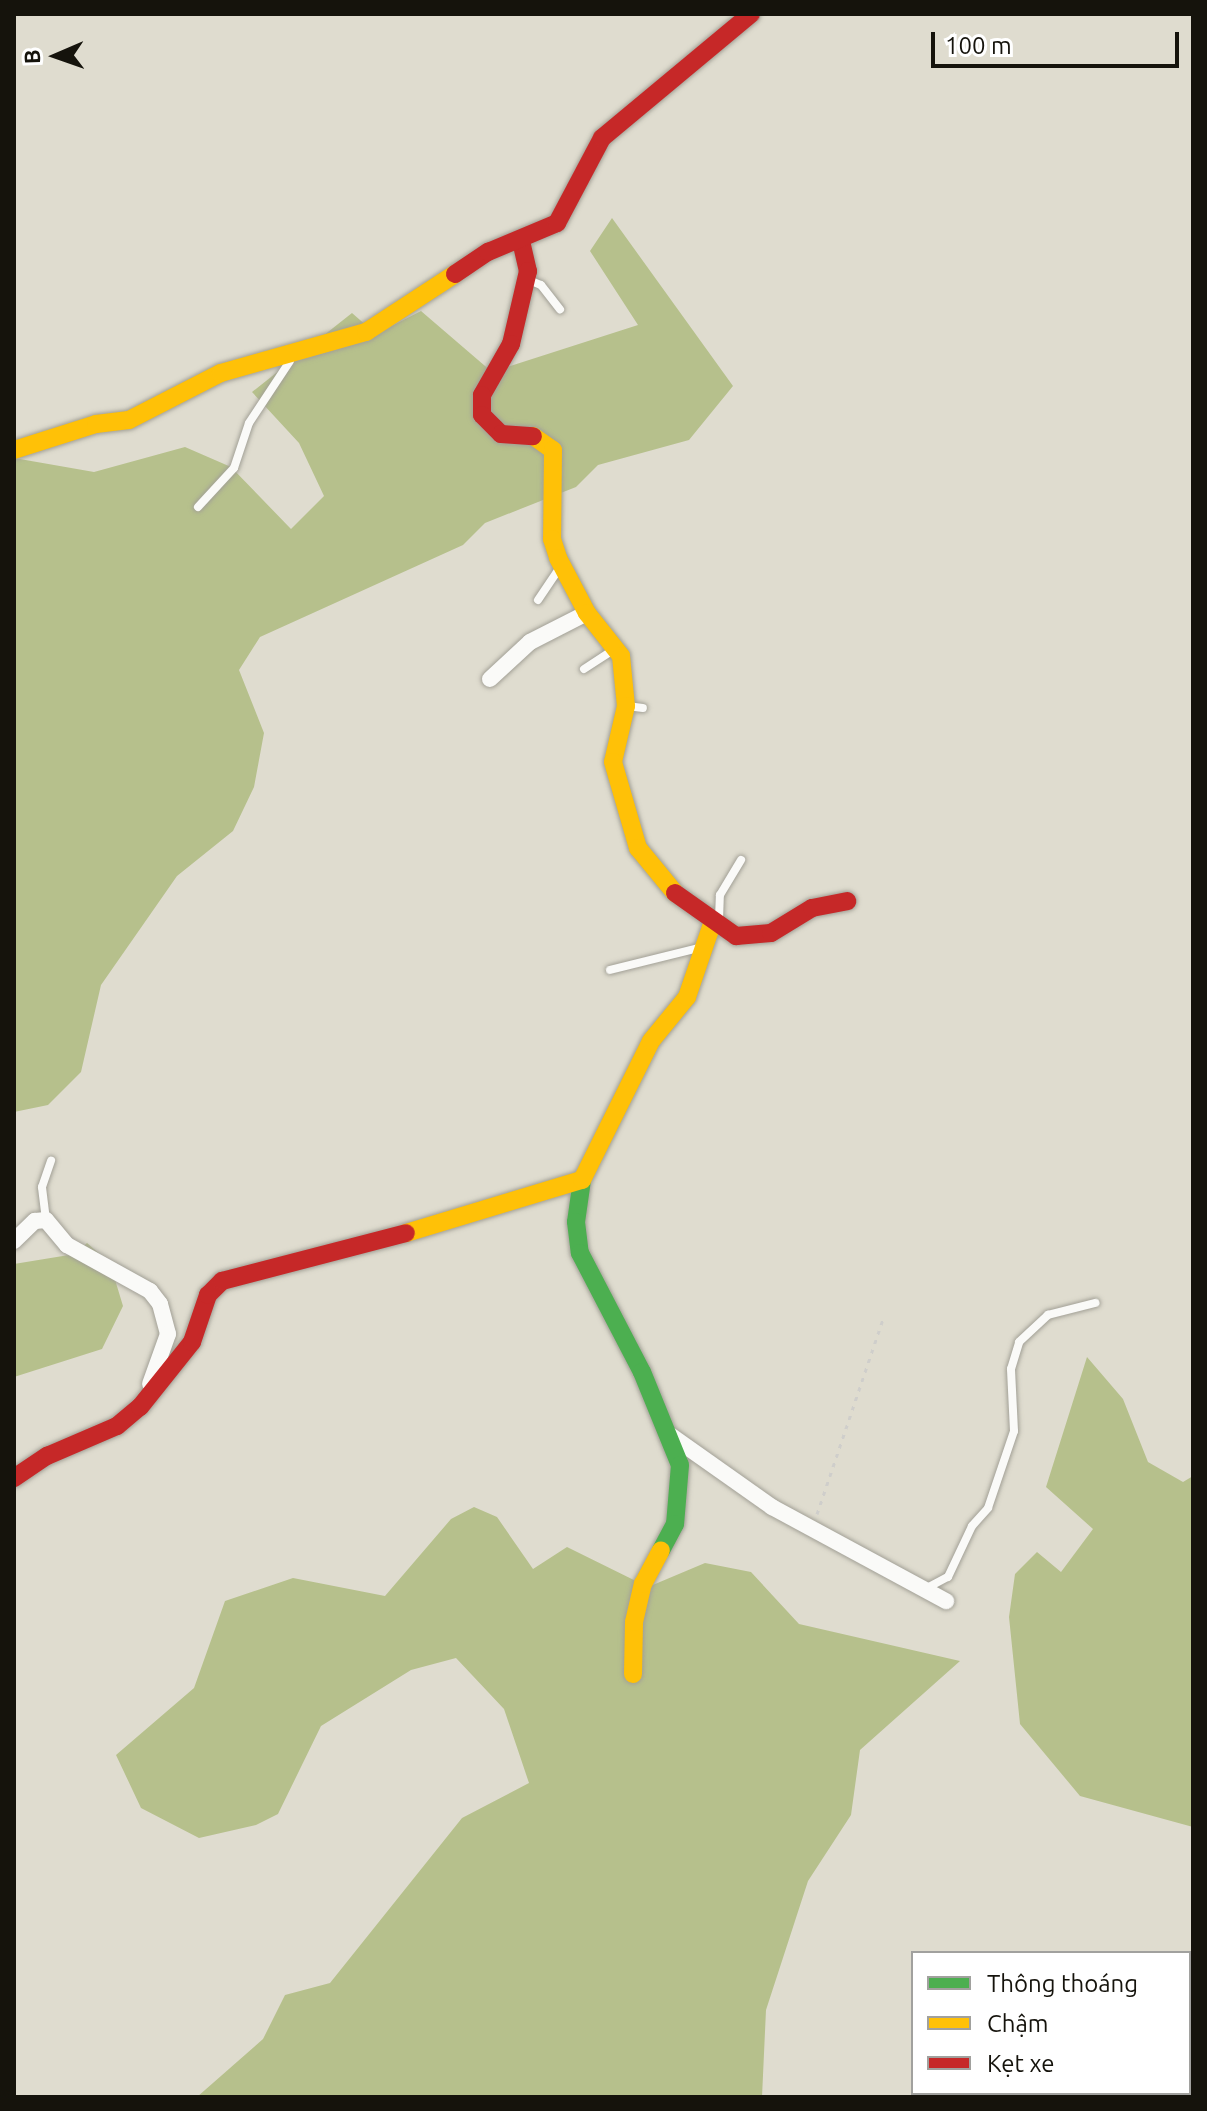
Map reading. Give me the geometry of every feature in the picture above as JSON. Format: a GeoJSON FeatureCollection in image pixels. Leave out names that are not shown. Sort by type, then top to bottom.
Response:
{"type":"FeatureCollection","features":[{"type":"Feature","properties":{"kind":"street"},"geometry":{"type":"LineString","coordinates":[[14,450],[96,424],[129,420],[221,373],[366,332],[488,252],[521,241],[557,223],[602,138],[751,14]]}},
{"type":"Feature","properties":{"kind":"street"},"geometry":{"type":"LineString","coordinates":[[521,241],[526,279],[511,344],[482,395],[482,415],[501,434],[537,436],[553,450],[552,539],[587,613],[617,648],[635,707],[613,762],[638,848],[677,896],[716,926],[736,936],[760,936],[812,908],[847,901]]}},
{"type":"Feature","properties":{"kind":"street"},"geometry":{"type":"LineString","coordinates":[[490,679],[530,642],[587,613]]}},
{"type":"Feature","properties":{"kind":"street"},"geometry":{"type":"LineString","coordinates":[[633,1674],[634,1622],[643,1584],[675,1524],[680,1465],[670,1435],[580,1253],[576,1222],[582,1180],[651,1041],[687,997],[704,947],[716,926]]}},
{"type":"Feature","properties":{"kind":"street"},"geometry":{"type":"LineString","coordinates":[[14,1478],[47,1456],[117,1426],[140,1407],[192,1342],[208,1295],[222,1281],[288,1262],[315,1261],[582,1180]]}},
{"type":"Feature","properties":{"kind":"street"},"geometry":{"type":"LineString","coordinates":[[14,1241],[35,1221],[46,1220],[67,1245],[150,1291],[160,1304],[168,1334],[140,1407]]}},
{"type":"Feature","properties":{"kind":"street"},"geometry":{"type":"LineString","coordinates":[[670,1435],[812,1529],[946,1601]]}},
{"type":"Feature","properties":{"kind":"lane"},"geometry":{"type":"LineString","coordinates":[[526,279],[541,285],[560,309]]}},
{"type":"Feature","properties":{"kind":"lane"},"geometry":{"type":"LineString","coordinates":[[198,507],[234,468],[249,423],[296,353]]}},
{"type":"Feature","properties":{"kind":"lane"},"geometry":{"type":"LineString","coordinates":[[538,600],[562,564]]}},
{"type":"Feature","properties":{"kind":"lane"},"geometry":{"type":"LineString","coordinates":[[584,669],[617,648]]}},
{"type":"Feature","properties":{"kind":"lane"},"geometry":{"type":"LineString","coordinates":[[716,926],[720,895],[741,860]]}},
{"type":"Feature","properties":{"kind":"lane"},"geometry":{"type":"LineString","coordinates":[[610,970],[704,947]]}},
{"type":"Feature","properties":{"kind":"lane"},"geometry":{"type":"LineString","coordinates":[[46,1220],[42,1187],[51,1161]]}},
{"type":"Feature","properties":{"kind":"lane"},"geometry":{"type":"LineString","coordinates":[[925,1589],[948,1577],[972,1526],[988,1508],[1016,1420],[1011,1369],[1019,1342],[1048,1315],[1095,1303]]}},
{"type":"Feature","properties":{"kind":"path"},"geometry":{"type":"LineString","coordinates":[[812,1529],[883,1319]]}},
{"type":"Feature","properties":{"kind":"green space"},"geometry":{"type":"Polygon","coordinates":[[[612,218],[733,386],[689,440],[598,465],[576,487],[485,523],[463,545],[260,637],[239,670],[264,733],[254,787],[233,831],[177,876],[101,985],[81,1072],[48,1105],[14,1112],[14,458],[94,472],[185,447],[231,467],[291,529],[324,496],[299,443],[252,392],[352,313],[376,334],[421,311],[492,372],[638,325],[590,251],[612,218]]]}},
{"type":"Feature","properties":{"kind":"green space"},"geometry":{"type":"Polygon","coordinates":[[[87,1243],[110,1263],[123,1306],[102,1349],[14,1377],[14,1264],[75,1254],[87,1243]]]}},
{"type":"Feature","properties":{"kind":"green space"},"geometry":{"type":"Polygon","coordinates":[[[1087,1357],[1123,1399],[1148,1462],[1183,1482],[1193,1476],[1193,1827],[1080,1796],[1020,1724],[1009,1617],[1015,1574],[1037,1552],[1061,1572],[1093,1529],[1046,1487],[1087,1357]]]}},
{"type":"Feature","properties":{"kind":"green space"},"geometry":{"type":"Polygon","coordinates":[[[474,1507],[497,1517],[533,1569],[567,1547],[648,1587],[705,1563],[751,1572],[799,1624],[960,1661],[860,1750],[851,1815],[808,1881],[766,2010],[762,2097],[197,2097],[263,2039],[285,1995],[330,1983],[462,1818],[529,1783],[504,1709],[456,1658],[411,1670],[321,1726],[278,1814],[256,1825],[199,1838],[141,1808],[116,1755],[194,1688],[225,1601],[293,1578],[385,1596],[451,1519],[474,1507]]]}},
{"type":"Feature","properties":{"kind":"traffic: fast"},"geometry":{"type":"LineString","coordinates":[[582,1180],[576,1222],[580,1253],[642,1372],[680,1465],[675,1524],[661,1550]]}},
{"type":"Feature","properties":{"kind":"traffic: slow"},"geometry":{"type":"LineString","coordinates":[[14,450],[96,424],[129,420],[221,373],[366,332],[455,274]]}},
{"type":"Feature","properties":{"kind":"traffic: slow"},"geometry":{"type":"LineString","coordinates":[[533,436],[553,450],[552,539],[558,558],[587,613],[621,656],[626,706],[613,762],[638,848],[675,893]]}},
{"type":"Feature","properties":{"kind":"traffic: slow"},"geometry":{"type":"LineString","coordinates":[[406,1233],[582,1180],[651,1041],[687,997],[712,924]]}},
{"type":"Feature","properties":{"kind":"traffic: slow"},"geometry":{"type":"LineString","coordinates":[[633,1674],[634,1622],[643,1584],[661,1550]]}},
{"type":"Feature","properties":{"kind":"traffic: jam"},"geometry":{"type":"LineString","coordinates":[[455,274],[488,252],[557,223],[602,138],[751,14]]}},
{"type":"Feature","properties":{"kind":"traffic: jam"},"geometry":{"type":"LineString","coordinates":[[521,241],[528,271],[511,344],[482,395],[482,415],[501,434],[533,436]]}},
{"type":"Feature","properties":{"kind":"traffic: jam"},"geometry":{"type":"LineString","coordinates":[[675,893],[736,936],[771,933],[812,908],[847,901]]}},
{"type":"Feature","properties":{"kind":"traffic: jam"},"geometry":{"type":"LineString","coordinates":[[14,1478],[47,1456],[117,1426],[140,1407],[192,1342],[208,1295],[222,1281],[406,1233]]}}]}
